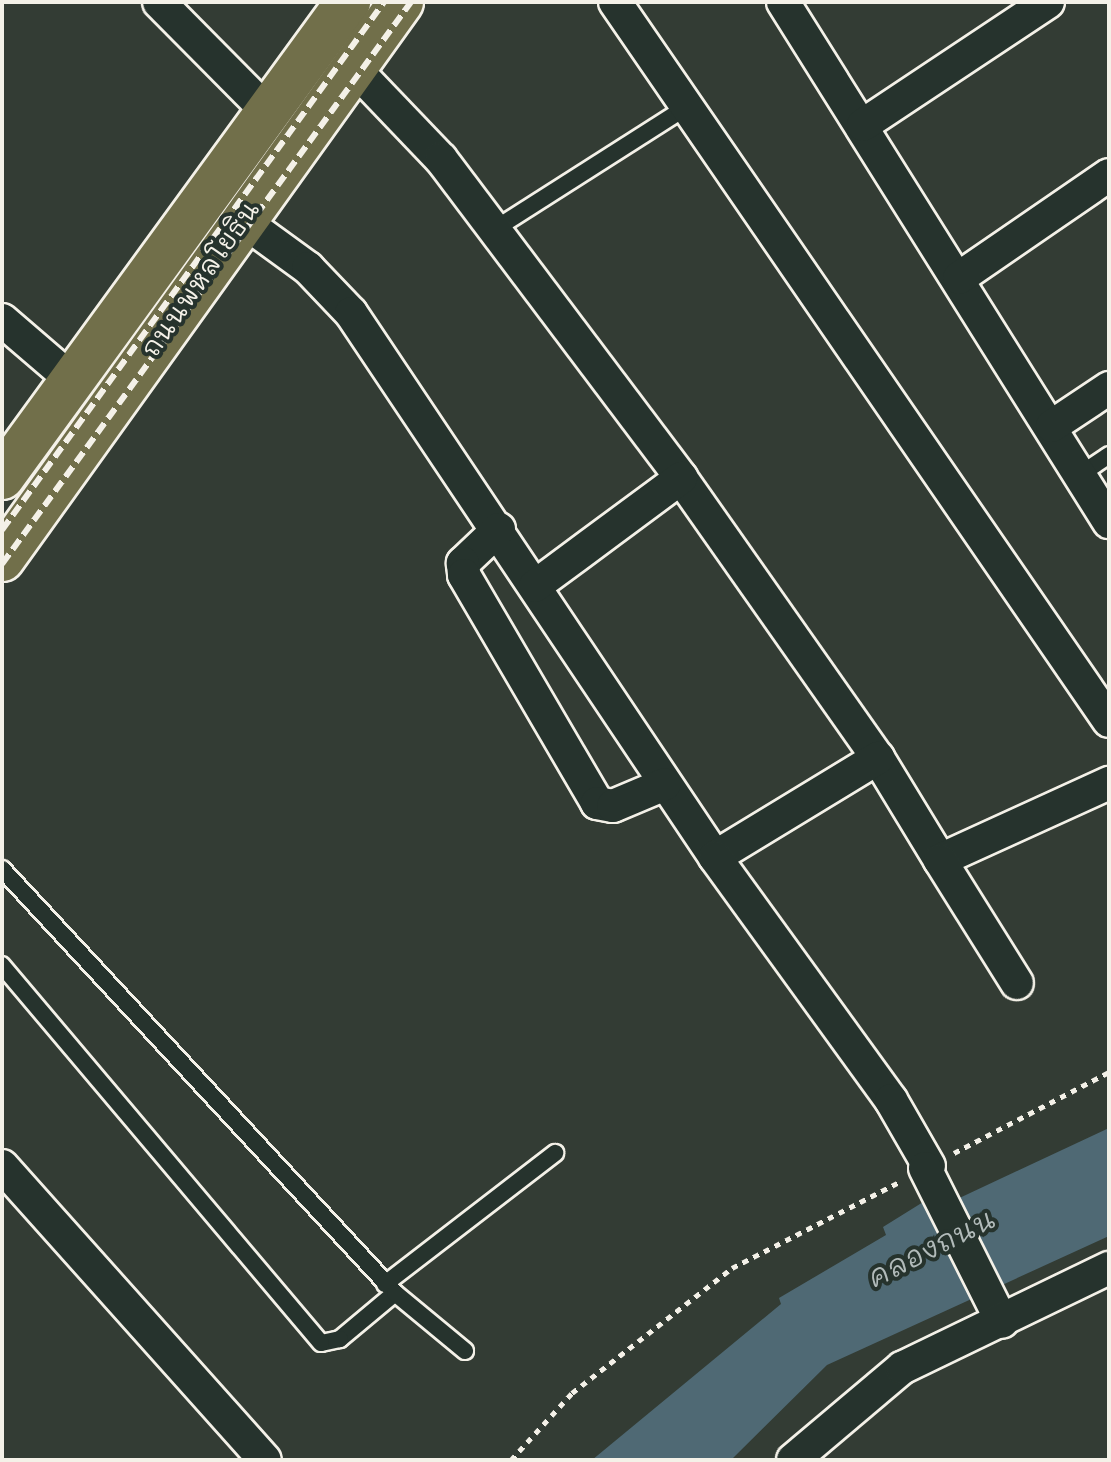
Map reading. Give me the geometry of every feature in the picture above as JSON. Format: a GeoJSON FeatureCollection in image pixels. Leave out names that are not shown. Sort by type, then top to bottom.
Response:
{"type":"FeatureCollection","features":[{"type":"Feature","properties":{"kind":"main road","name":"ถนนพหลโยธิน"},"geometry":{"type":"LineString","coordinates":[[2,477],[348,2]]}},
{"type":"Feature","properties":{"kind":"main road","name":"ถนนพหลโยธิน"},"geometry":{"type":"LineString","coordinates":[[2,559],[401,2]]}},
{"type":"Feature","properties":{"kind":"main road"},"geometry":{"type":"LineString","coordinates":[[70,387],[107,411]]}},
{"type":"Feature","properties":{"kind":"street"},"geometry":{"type":"LineString","coordinates":[[159,2],[268,112]]}},
{"type":"Feature","properties":{"kind":"street"},"geometry":{"type":"LineString","coordinates":[[615,2],[1109,721]]}},
{"type":"Feature","properties":{"kind":"street"},"geometry":{"type":"LineString","coordinates":[[783,2],[1052,426],[1078,476],[1109,522]]}},
{"type":"Feature","properties":{"kind":"street"},"geometry":{"type":"LineString","coordinates":[[863,125],[1048,2]]}},
{"type":"Feature","properties":{"kind":"street"},"geometry":{"type":"LineString","coordinates":[[353,67],[441,159],[491,232],[681,478],[878,758],[1017,983]]}},
{"type":"Feature","properties":{"kind":"street"},"geometry":{"type":"LineString","coordinates":[[959,278],[1109,175]]}},
{"type":"Feature","properties":{"kind":"street"},"geometry":{"type":"LineString","coordinates":[[242,220],[308,268],[351,313],[499,529],[715,857],[891,1100],[1002,1322]]}},
{"type":"Feature","properties":{"kind":"street"},"geometry":{"type":"LineString","coordinates":[[2,320],[70,387]]}},
{"type":"Feature","properties":{"kind":"street"},"geometry":{"type":"LineString","coordinates":[[1052,426],[1109,388]]}},
{"type":"Feature","properties":{"kind":"street"},"geometry":{"type":"LineString","coordinates":[[535,586],[681,478]]}},
{"type":"Feature","properties":{"kind":"street"},"geometry":{"type":"LineString","coordinates":[[499,529],[463,563],[464,575],[597,803],[613,806],[665,784]]}},
{"type":"Feature","properties":{"kind":"street"},"geometry":{"type":"LineString","coordinates":[[715,857],[878,758]]}},
{"type":"Feature","properties":{"kind":"street"},"geometry":{"type":"LineString","coordinates":[[940,860],[1109,783]]}},
{"type":"Feature","properties":{"kind":"street"},"geometry":{"type":"LineString","coordinates":[[2,1166],[265,1460]]}},
{"type":"Feature","properties":{"kind":"street"},"geometry":{"type":"LineString","coordinates":[[793,1460],[902,1368],[1109,1268]]}},
{"type":"Feature","properties":{"kind":"lane"},"geometry":{"type":"LineString","coordinates":[[491,232],[687,107]]}},
{"type":"Feature","properties":{"kind":"lane"},"geometry":{"type":"LineString","coordinates":[[1078,476],[1109,455]]}},
{"type":"Feature","properties":{"kind":"lane"},"geometry":{"type":"LineString","coordinates":[[2,869],[390,1288],[465,1351]]}},
{"type":"Feature","properties":{"kind":"lane"},"geometry":{"type":"LineString","coordinates":[[2,965],[321,1343],[340,1339],[390,1288],[555,1153]]}},
{"type":"Feature","properties":{"kind":"path"},"geometry":{"type":"LineString","coordinates":[[511,1460],[572,1393],[732,1268],[931,1176],[1109,1072]]}},
{"type":"Feature","properties":{"kind":"water","name":"คลองถนน"},"geometry":{"type":"Polygon","coordinates":[[[1109,1128],[1109,1236],[827,1365],[731,1460],[592,1460],[781,1304],[779,1298],[886,1235],[883,1227],[928,1199],[936,1209],[1109,1128]]]}},
{"type":"Feature","properties":{"kind":"railway"},"geometry":{"type":"LineString","coordinates":[[2,530],[384,2]]}},
{"type":"Feature","properties":{"kind":"railway"},"geometry":{"type":"LineString","coordinates":[[2,564],[411,2]]}}]}
